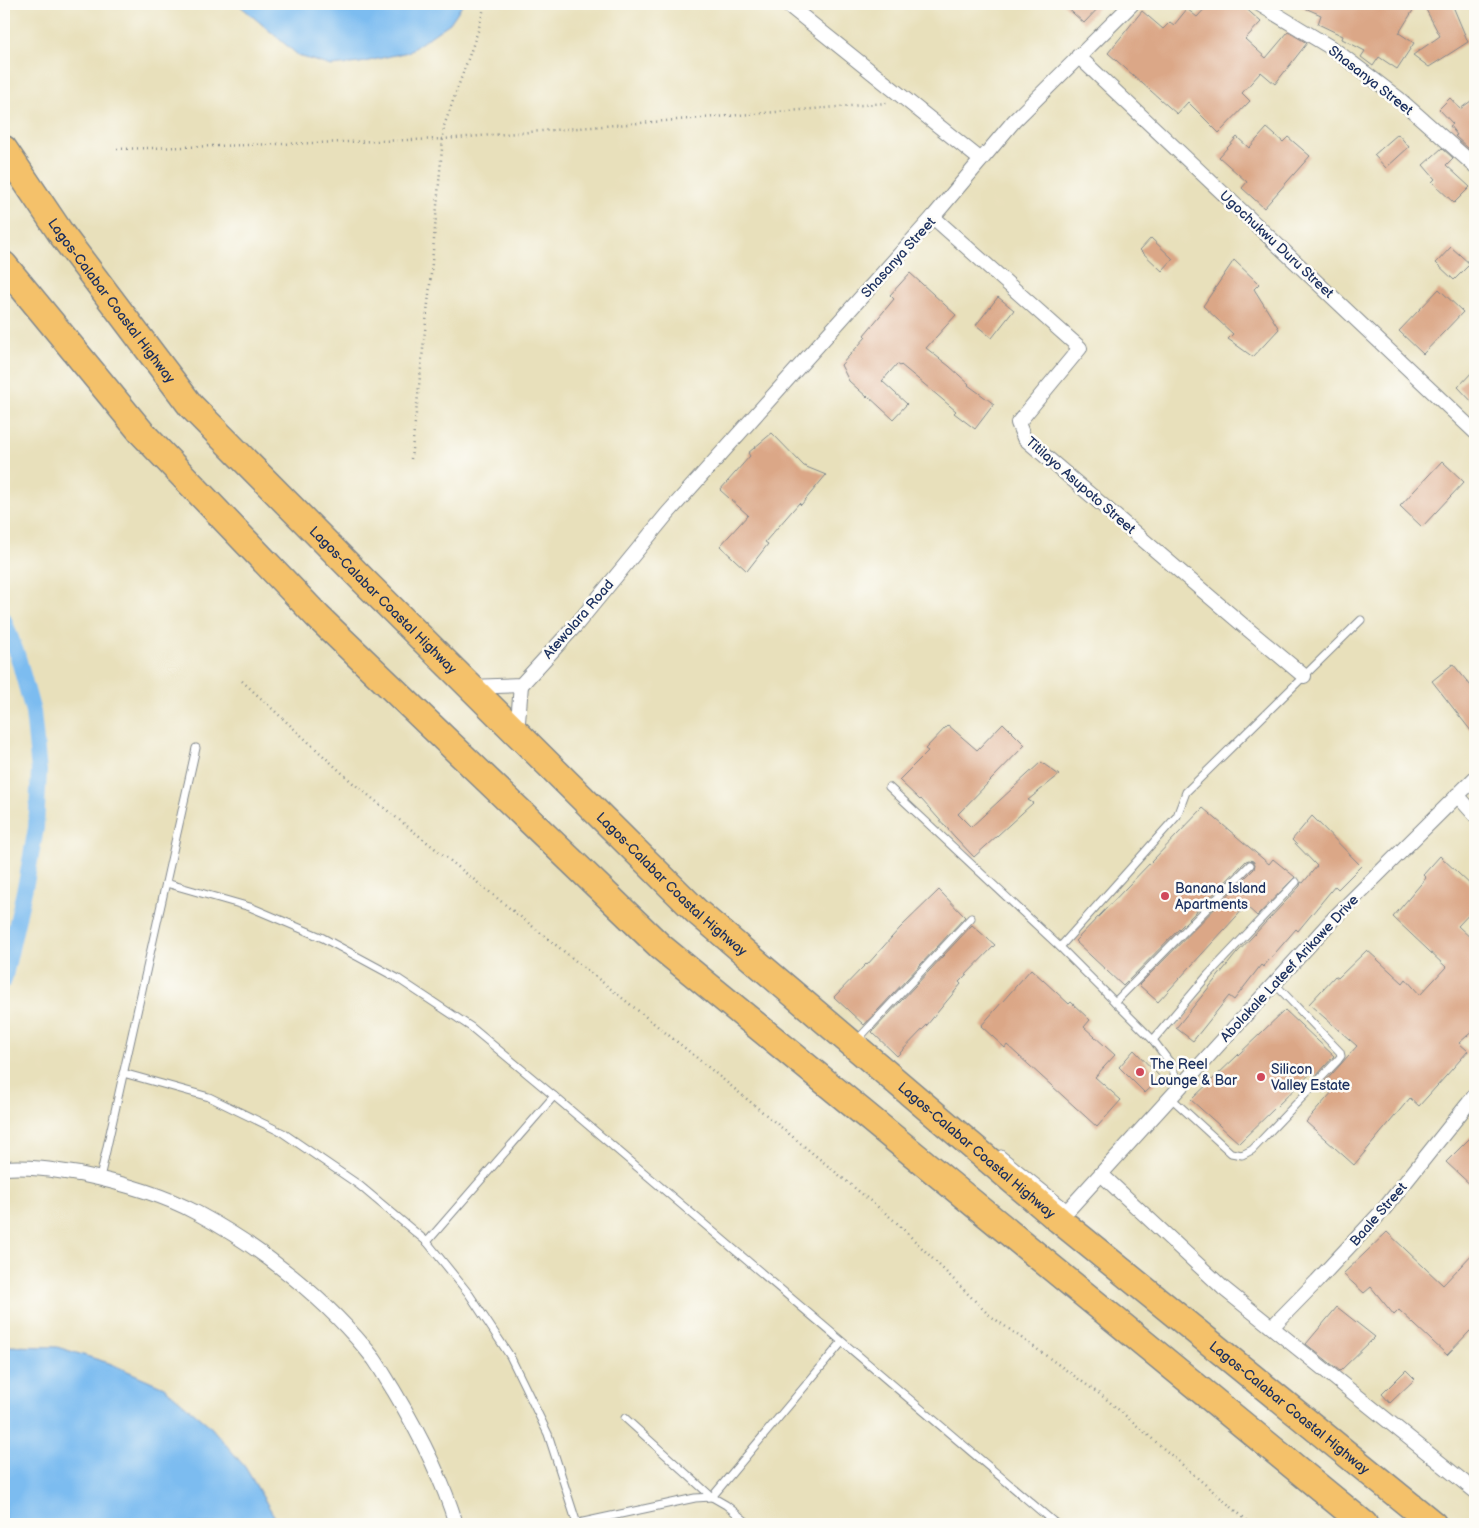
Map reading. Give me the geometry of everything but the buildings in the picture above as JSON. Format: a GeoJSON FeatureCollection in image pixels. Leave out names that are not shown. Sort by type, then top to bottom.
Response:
{"type":"FeatureCollection","features":[{"type":"Feature","properties":{"kind":"highway","name":"Lagos-Calabar Coastal Highway"},"geometry":{"type":"LineString","coordinates":[[4,149],[62,235],[191,406],[696,911],[1059,1220],[1433,1524]]}},
{"type":"Feature","properties":{"kind":"highway"},"geometry":{"type":"LineString","coordinates":[[4,265],[142,433],[318,617],[661,947],[1364,1524]]}},
{"type":"Feature","properties":{"kind":"street"},"geometry":{"type":"LineString","coordinates":[[787,4],[981,160]]}},
{"type":"Feature","properties":{"kind":"street","name":"Shasanya Street"},"geometry":{"type":"LineString","coordinates":[[668,514],[934,217],[1014,121],[1132,4]]}},
{"type":"Feature","properties":{"kind":"street","name":"Shasanya Street"},"geometry":{"type":"LineString","coordinates":[[1259,4],[1335,50],[1398,98],[1475,166]]}},
{"type":"Feature","properties":{"kind":"street","name":"Ugochukwu Duru Street"},"geometry":{"type":"LineString","coordinates":[[1078,56],[1475,432]]}},
{"type":"Feature","properties":{"kind":"street","name":"Titilayo Asupoto Street"},"geometry":{"type":"LineString","coordinates":[[934,217],[1080,348],[1018,423],[1024,438],[1304,676]]}},
{"type":"Feature","properties":{"kind":"street","name":"Atewolara Road"},"geometry":{"type":"LineString","coordinates":[[521,685],[576,625],[668,514]]}},
{"type":"Feature","properties":{"kind":"street"},"geometry":{"type":"LineString","coordinates":[[470,687],[521,685],[517,734]]}},
{"type":"Feature","properties":{"kind":"street","name":"Abolakale Lateef Arikawe Drive"},"geometry":{"type":"LineString","coordinates":[[1069,1209],[1334,918],[1475,778]]}},
{"type":"Feature","properties":{"kind":"street"},"geometry":{"type":"LineString","coordinates":[[1457,796],[1475,815]]}},
{"type":"Feature","properties":{"kind":"street","name":"Baale Street"},"geometry":{"type":"LineString","coordinates":[[1272,1326],[1318,1281],[1384,1209],[1475,1095]]}},
{"type":"Feature","properties":{"kind":"street"},"geometry":{"type":"LineString","coordinates":[[6,1167],[53,1170],[100,1178],[143,1190],[196,1212],[246,1243],[296,1279],[338,1319],[374,1359],[401,1403],[425,1448],[448,1498],[456,1524]]}},
{"type":"Feature","properties":{"kind":"street"},"geometry":{"type":"LineString","coordinates":[[1101,1174],[1223,1288],[1475,1491]]}},
{"type":"Feature","properties":{"kind":"lane"},"geometry":{"type":"LineString","coordinates":[[1060,947],[1177,816],[1186,792],[1361,620]]}},
{"type":"Feature","properties":{"kind":"lane"},"geometry":{"type":"LineString","coordinates":[[100,1178],[196,748]]}},
{"type":"Feature","properties":{"kind":"lane"},"geometry":{"type":"LineString","coordinates":[[889,787],[1060,947],[1153,1040],[1171,1064],[1175,1092],[1231,1153],[1242,1154],[1252,1150],[1341,1056],[1340,1052],[1274,983]]}},
{"type":"Feature","properties":{"kind":"lane"},"geometry":{"type":"LineString","coordinates":[[1115,1002],[1250,865]]}},
{"type":"Feature","properties":{"kind":"lane"},"geometry":{"type":"LineString","coordinates":[[1153,1040],[1208,975],[1296,882]]}},
{"type":"Feature","properties":{"kind":"lane"},"geometry":{"type":"LineString","coordinates":[[166,883],[250,907],[323,938],[397,978],[471,1027],[1056,1524]]}},
{"type":"Feature","properties":{"kind":"lane"},"geometry":{"type":"LineString","coordinates":[[868,1044],[860,1037],[971,918]]}},
{"type":"Feature","properties":{"kind":"lane"},"geometry":{"type":"LineString","coordinates":[[123,1073],[210,1097],[283,1133],[359,1184],[427,1242],[469,1294],[510,1356],[548,1434],[576,1524],[696,1498],[712,1497],[842,1342]]}},
{"type":"Feature","properties":{"kind":"lane"},"geometry":{"type":"LineString","coordinates":[[427,1242],[554,1096]]}},
{"type":"Feature","properties":{"kind":"lane"},"geometry":{"type":"LineString","coordinates":[[994,1148],[1069,1209]]}},
{"type":"Feature","properties":{"kind":"lane"},"geometry":{"type":"LineString","coordinates":[[625,1418],[712,1497],[726,1505],[749,1524]]}},
{"type":"Feature","properties":{"kind":"path"},"geometry":{"type":"LineString","coordinates":[[411,459],[430,285],[444,126],[478,31],[485,4]]}},
{"type":"Feature","properties":{"kind":"path"},"geometry":{"type":"LineString","coordinates":[[117,149],[443,139],[907,101]]}},
{"type":"Feature","properties":{"kind":"path"},"geometry":{"type":"LineString","coordinates":[[242,681],[353,783],[692,1053],[889,1216],[988,1314],[1105,1398],[1251,1524]]}},
{"type":"Feature","properties":{"kind":"water"},"geometry":{"type":"Polygon","coordinates":[[[238,4],[463,4],[450,23],[408,52],[360,63],[331,66],[299,56],[238,4]]]}},
{"type":"Feature","properties":{"kind":"water"},"geometry":{"type":"Polygon","coordinates":[[[4,1346],[57,1347],[109,1363],[164,1387],[210,1426],[245,1467],[279,1524],[4,1524],[4,1346]]]}},
{"type":"Feature","properties":{"kind":"waterway"},"geometry":{"type":"LineString","coordinates":[[4,620],[18,657],[33,712],[39,771],[36,828],[4,980]]}},
{"type":"Feature","properties":{"kind":"place","name":"Banana Island Apartments"},"geometry":{"type":"Point","coordinates":[1165,896]}},
{"type":"Feature","properties":{"kind":"place","name":"The Reel Lounge & Bar"},"geometry":{"type":"Point","coordinates":[1140,1072]}},
{"type":"Feature","properties":{"kind":"place","name":"Silicon Valley Estate"},"geometry":{"type":"Point","coordinates":[1261,1077]}}]}
